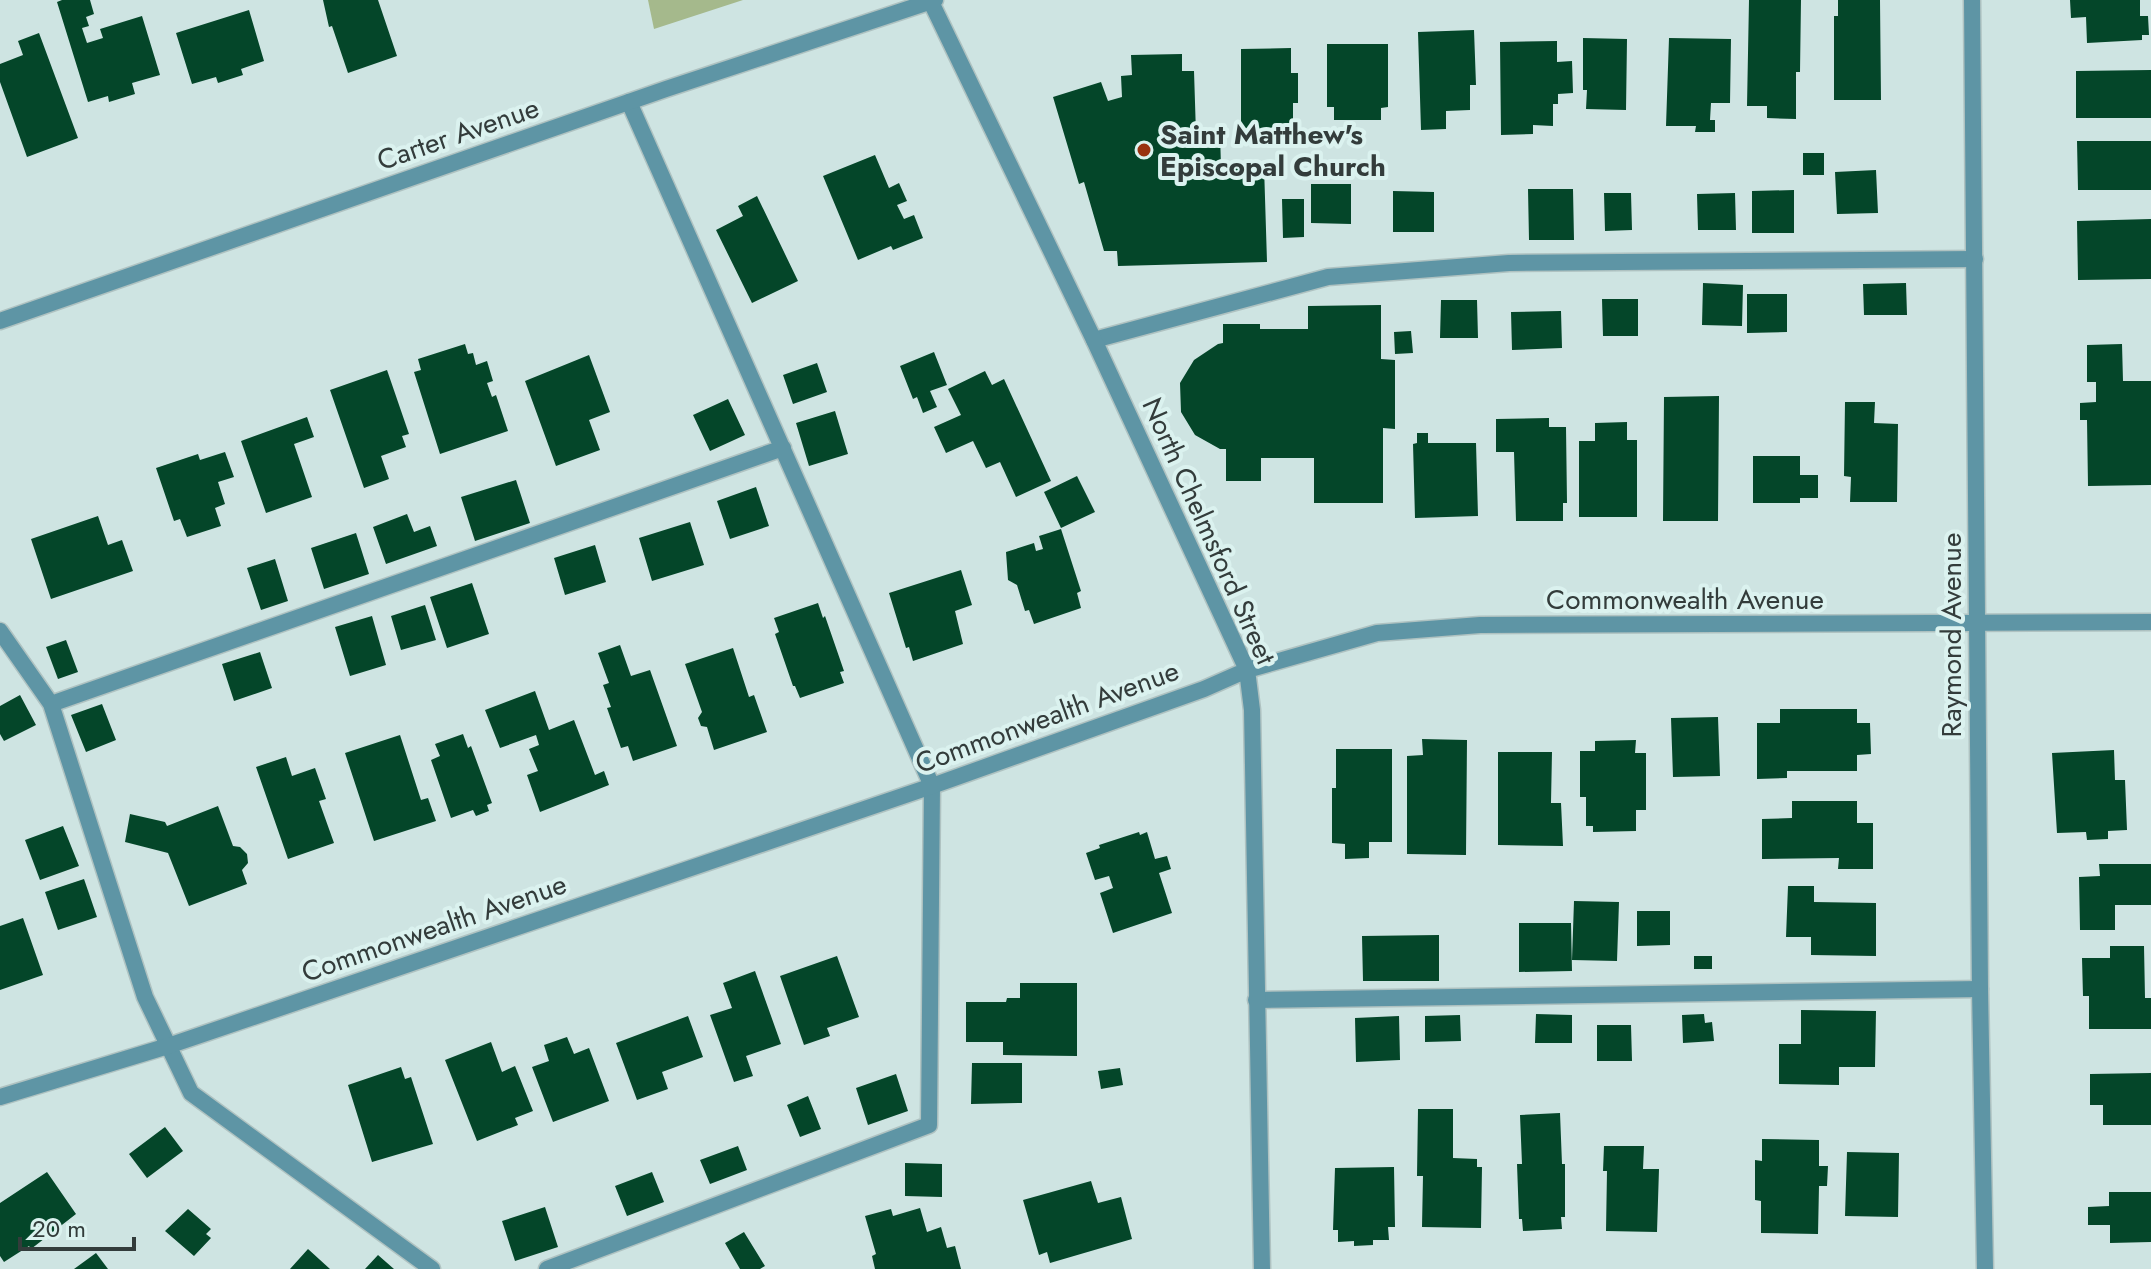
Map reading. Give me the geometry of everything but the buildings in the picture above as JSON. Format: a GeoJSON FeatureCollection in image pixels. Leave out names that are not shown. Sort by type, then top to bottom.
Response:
{"type":"FeatureCollection","features":[{"type":"Feature","properties":{"kind":"street","name":"Raymond Avenue"},"geometry":{"type":"LineString","coordinates":[[1972,0],[1985,1269]]}},
{"type":"Feature","properties":{"kind":"street","name":"Carter Avenue"},"geometry":{"type":"LineString","coordinates":[[0,321],[629,102],[933,1]]}},
{"type":"Feature","properties":{"kind":"street","name":"North Chelmsford Street"},"geometry":{"type":"LineString","coordinates":[[933,1],[1247,670],[1252,710],[1262,1269]]}},
{"type":"Feature","properties":{"kind":"street"},"geometry":{"type":"LineString","coordinates":[[547,1269],[929,1125],[932,786],[629,102]]}},
{"type":"Feature","properties":{"kind":"street"},"geometry":{"type":"LineString","coordinates":[[1094,340],[1328,277],[1509,263],[1975,259]]}},
{"type":"Feature","properties":{"kind":"street"},"geometry":{"type":"LineString","coordinates":[[51,704],[783,448]]}},
{"type":"Feature","properties":{"kind":"street","name":"Commonwealth Avenue"},"geometry":{"type":"LineString","coordinates":[[0,1097],[168,1046],[932,786],[1204,689],[1247,670],[1377,633],[1480,625],[2151,622]]}},
{"type":"Feature","properties":{"kind":"street"},"geometry":{"type":"LineString","coordinates":[[0,631],[51,704],[145,997],[191,1093],[432,1269]]}},
{"type":"Feature","properties":{"kind":"street"},"geometry":{"type":"LineString","coordinates":[[1256,1000],[1980,989]]}},
{"type":"Feature","properties":{"kind":"green space"},"geometry":{"type":"Polygon","coordinates":[[[648,0],[743,0],[654,29],[648,0]]]}},
{"type":"Feature","properties":{"kind":"place","name":"Saint Matthew's Episcopal Church"},"geometry":{"type":"Point","coordinates":[1144,150]}}]}
